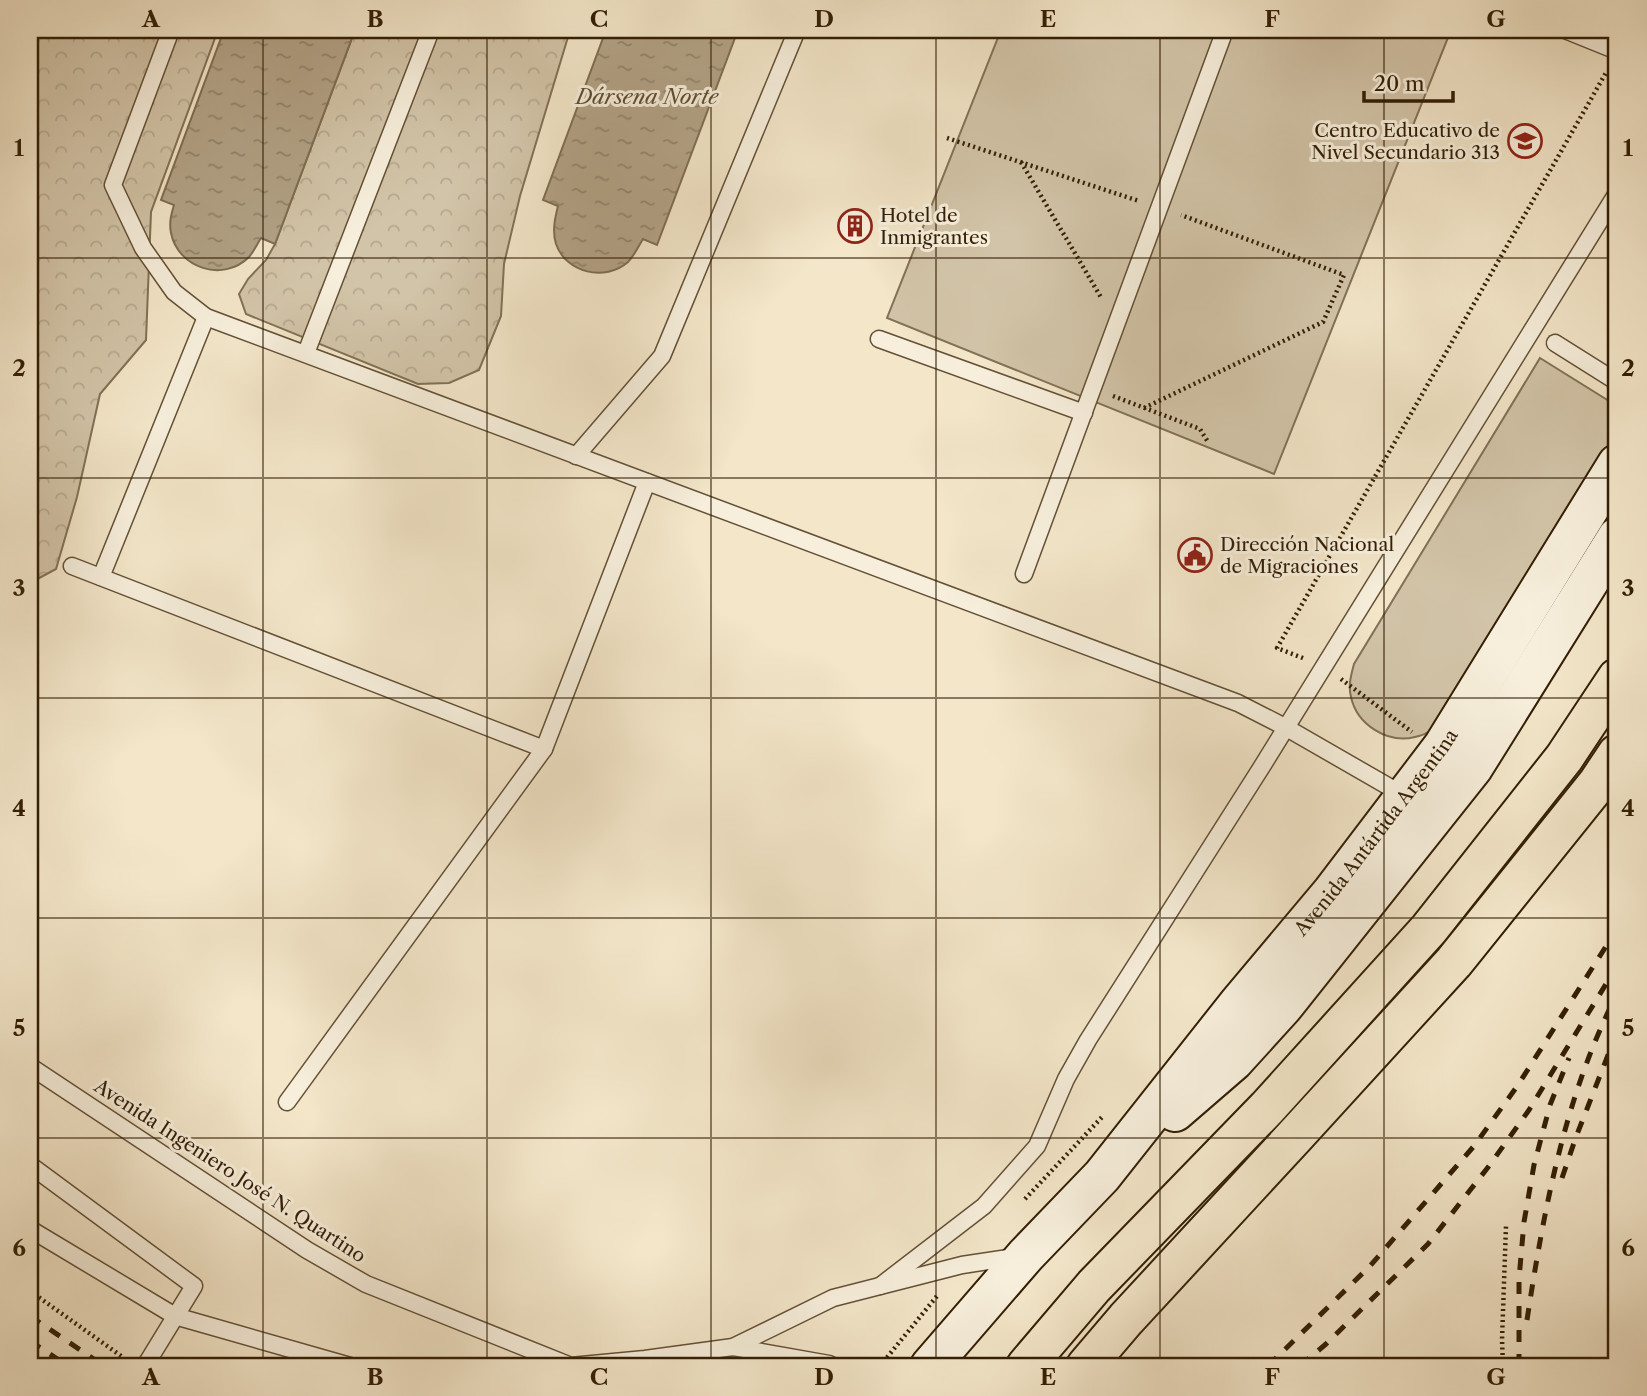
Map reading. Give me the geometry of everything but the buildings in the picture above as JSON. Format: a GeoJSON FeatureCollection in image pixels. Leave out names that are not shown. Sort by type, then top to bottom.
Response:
{"type":"FeatureCollection","features":[{"type":"Feature","properties":{"kind":"highway"},"geometry":{"type":"LineString","coordinates":[[1026,1366],[1094,1286],[1267,1108],[1429,929],[1564,758],[1617,678]]}},
{"type":"Feature","properties":{"kind":"highway"},"geometry":{"type":"LineString","coordinates":[[1086,1366],[1454,962],[1597,784],[1617,754]]}},
{"type":"Feature","properties":{"kind":"main road","name":"Avenida Antártida Argentina"},"geometry":{"type":"LineString","coordinates":[[1102,1176],[1238,1004],[1332,892],[1453,731],[1617,464]]}},
{"type":"Feature","properties":{"kind":"main road","name":"Avenida Antártida Argentina"},"geometry":{"type":"LineString","coordinates":[[930,1366],[1026,1255],[1102,1176],[1234,1061],[1283,1007],[1473,768],[1617,537]]}},
{"type":"Feature","properties":{"kind":"lane"},"geometry":{"type":"LineString","coordinates":[[172,30],[113,185],[143,248],[174,292],[206,317],[1238,703],[1405,796]]}},
{"type":"Feature","properties":{"kind":"lane"},"geometry":{"type":"LineString","coordinates":[[306,353],[431,30]]}},
{"type":"Feature","properties":{"kind":"lane"},"geometry":{"type":"LineString","coordinates":[[576,456],[663,356],[797,30]]}},
{"type":"Feature","properties":{"kind":"lane"},"geometry":{"type":"LineString","coordinates":[[1024,574],[1225,30]]}},
{"type":"Feature","properties":{"kind":"lane"},"geometry":{"type":"LineString","coordinates":[[1565,30],[1617,51]]}},
{"type":"Feature","properties":{"kind":"lane"},"geometry":{"type":"LineString","coordinates":[[880,1286],[984,1206],[1037,1146],[1066,1079],[1088,1040],[1261,768],[1617,194]]}},
{"type":"Feature","properties":{"kind":"lane"},"geometry":{"type":"LineString","coordinates":[[101,577],[206,317]]}},
{"type":"Feature","properties":{"kind":"lane"},"geometry":{"type":"LineString","coordinates":[[879,339],[1084,413]]}},
{"type":"Feature","properties":{"kind":"lane"},"geometry":{"type":"LineString","coordinates":[[1555,343],[1617,382]]}},
{"type":"Feature","properties":{"kind":"lane"},"geometry":{"type":"LineString","coordinates":[[287,1102],[544,749],[648,482]]}},
{"type":"Feature","properties":{"kind":"lane"},"geometry":{"type":"LineString","coordinates":[[72,566],[544,749]]}},
{"type":"Feature","properties":{"kind":"lane","name":"Avenida Ingeniero José N. Quartino"},"geometry":{"type":"LineString","coordinates":[[31,1068],[307,1250],[366,1284],[571,1366],[733,1348],[833,1366]]}},
{"type":"Feature","properties":{"kind":"lane"},"geometry":{"type":"LineString","coordinates":[[30,1165],[194,1286],[145,1366]]}},
{"type":"Feature","properties":{"kind":"lane"},"geometry":{"type":"LineString","coordinates":[[30,1229],[175,1316],[350,1366]]}},
{"type":"Feature","properties":{"kind":"lane","name":"Avenida Ingeniero José N. Quartino"},"geometry":{"type":"LineString","coordinates":[[733,1348],[833,1298],[962,1265],[1026,1255]]}},
{"type":"Feature","properties":{"kind":"path"},"geometry":{"type":"LineString","coordinates":[[1020,162],[1117,324]]}},
{"type":"Feature","properties":{"kind":"path"},"geometry":{"type":"LineString","coordinates":[[1144,408],[1323,323],[1344,275]]}},
{"type":"Feature","properties":{"kind":"path"},"geometry":{"type":"LineString","coordinates":[[1093,388],[1200,429],[1208,442]]}},
{"type":"Feature","properties":{"kind":"path"},"geometry":{"type":"LineString","coordinates":[[1503,1366],[1506,1226]]}},
{"type":"Feature","properties":{"kind":"path"},"geometry":{"type":"LineString","coordinates":[[30,1291],[125,1359]]}},
{"type":"Feature","properties":{"kind":"green space"},"geometry":{"type":"Polygon","coordinates":[[[30,30],[218,30],[151,212],[146,340],[100,394],[77,497],[56,569],[30,583],[30,30]]]}},
{"type":"Feature","properties":{"kind":"green space"},"geometry":{"type":"Polygon","coordinates":[[[355,30],[567,30],[568,37],[520,196],[504,264],[501,316],[479,370],[449,383],[418,384],[246,314],[239,294],[275,244],[355,30]]]}},
{"type":"Feature","properties":{"kind":"green space"},"geometry":{"type":"Polygon","coordinates":[[[1001,30],[1451,30],[1274,474],[887,318],[1001,30]]]}},
{"type":"Feature","properties":{"kind":"green space"},"geometry":{"type":"Polygon","coordinates":[[[1540,358],[1617,406],[1617,438],[1444,720],[1431,731],[1419,736],[1394,738],[1384,735],[1367,724],[1354,707],[1350,689],[1354,664],[1540,358]]]}},
{"type":"Feature","properties":{"kind":"water"},"geometry":{"type":"Polygon","coordinates":[[[224,30],[355,30],[275,244],[261,238],[249,257],[238,265],[215,270],[192,263],[182,255],[171,233],[174,205],[161,200],[224,30]]]}},
{"type":"Feature","properties":{"kind":"water","name":"Dársena Norte"},"geometry":{"type":"Polygon","coordinates":[[[606,30],[738,30],[657,245],[643,239],[628,262],[619,268],[598,273],[577,268],[561,254],[554,234],[558,206],[543,200],[606,30]]]}},
{"type":"Feature","properties":{"kind":"railway"},"geometry":{"type":"LineString","coordinates":[[1268,1366],[1370,1266],[1474,1146],[1518,1085],[1617,929]]}},
{"type":"Feature","properties":{"kind":"railway"},"geometry":{"type":"LineString","coordinates":[[1300,1366],[1428,1244],[1529,1110],[1617,966]]}},
{"type":"Feature","properties":{"kind":"railway"},"geometry":{"type":"LineString","coordinates":[[1527,1320],[1549,1195],[1570,1112],[1583,1072],[1617,994]]}},
{"type":"Feature","properties":{"kind":"railway"},"geometry":{"type":"LineString","coordinates":[[1562,1178],[1617,1032]]}},
{"type":"Feature","properties":{"kind":"railway"},"geometry":{"type":"LineString","coordinates":[[1519,1366],[1519,1279],[1524,1222],[1534,1165],[1550,1105],[1569,1058]]}},
{"type":"Feature","properties":{"kind":"railway"},"geometry":{"type":"LineString","coordinates":[[30,1316],[104,1366]]}},
{"type":"Feature","properties":{"kind":"railway"},"geometry":{"type":"LineString","coordinates":[[30,1341],[68,1366]]}},
{"type":"Feature","properties":{"kind":"place","name":"Centro Educativo de Nivel Secundario 313"},"geometry":{"type":"Point","coordinates":[1525,141]}},
{"type":"Feature","properties":{"kind":"place","name":"Hotel de Inmigrantes"},"geometry":{"type":"Point","coordinates":[855,226]}},
{"type":"Feature","properties":{"kind":"place","name":"Dirección Nacional de Migraciones"},"geometry":{"type":"Point","coordinates":[1195,555]}}]}
